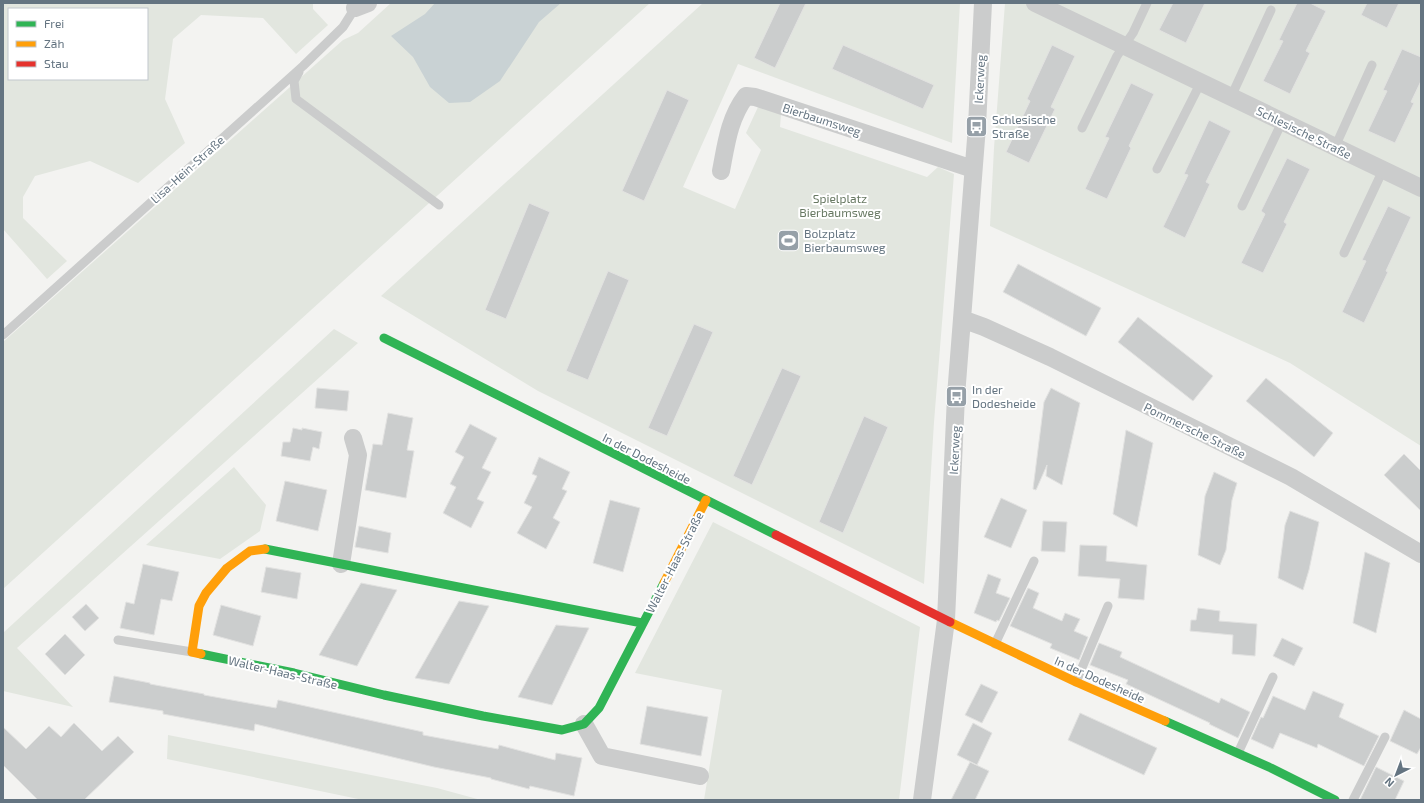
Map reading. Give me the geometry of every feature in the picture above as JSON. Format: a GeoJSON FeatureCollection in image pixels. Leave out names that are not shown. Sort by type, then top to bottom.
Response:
{"type":"FeatureCollection","features":[{"type":"Feature","properties":{"kind":"street","name":"Ickerweg"},"geometry":{"type":"LineString","coordinates":[[922,800],[946,620],[956,396],[984,3]]}},
{"type":"Feature","properties":{"kind":"street","name":"Schlesische Straße"},"geometry":{"type":"LineString","coordinates":[[1036,3],[1421,188]]}},
{"type":"Feature","properties":{"kind":"street","name":"Bierbaumsweg"},"geometry":{"type":"LineString","coordinates":[[721,171],[731,123],[739,105],[746,96],[756,97],[973,169]]}},
{"type":"Feature","properties":{"kind":"street","name":"Pommersche Straße"},"geometry":{"type":"LineString","coordinates":[[962,319],[984,327],[1050,357],[1291,477],[1421,554]]}},
{"type":"Feature","properties":{"kind":"street","name":"In der Dodesheide"},"geometry":{"type":"LineString","coordinates":[[384,338],[995,644],[1076,682],[1271,768],[1335,800]]}},
{"type":"Feature","properties":{"kind":"street"},"geometry":{"type":"LineString","coordinates":[[341,564],[358,455],[353,438]]}},
{"type":"Feature","properties":{"kind":"street","name":"Walter-Haas-Straße"},"geometry":{"type":"LineString","coordinates":[[642,623],[267,548],[250,551],[227,568],[206,593],[199,606],[192,652],[294,673],[384,695],[483,716],[562,730],[584,724],[598,708],[706,500]]}},
{"type":"Feature","properties":{"kind":"street"},"geometry":{"type":"LineString","coordinates":[[584,724],[602,756],[700,776]]}},
{"type":"Feature","properties":{"kind":"lane"},"geometry":{"type":"LineString","coordinates":[[1082,128],[1116,56],[1133,33],[1147,3]]}},
{"type":"Feature","properties":{"kind":"lane","name":"Lisa-Hein-Straße"},"geometry":{"type":"LineString","coordinates":[[3,335],[303,66],[362,6]]}},
{"type":"Feature","properties":{"kind":"lane"},"geometry":{"type":"LineString","coordinates":[[1231,97],[1271,10]]}},
{"type":"Feature","properties":{"kind":"lane"},"geometry":{"type":"LineString","coordinates":[[1335,147],[1372,65]]}},
{"type":"Feature","properties":{"kind":"lane"},"geometry":{"type":"LineString","coordinates":[[303,66],[294,81],[296,99],[439,205]]}},
{"type":"Feature","properties":{"kind":"lane"},"geometry":{"type":"LineString","coordinates":[[1157,169],[1201,82]]}},
{"type":"Feature","properties":{"kind":"lane"},"geometry":{"type":"LineString","coordinates":[[1242,206],[1282,122]]}},
{"type":"Feature","properties":{"kind":"lane"},"geometry":{"type":"LineString","coordinates":[[1344,253],[1383,170]]}},
{"type":"Feature","properties":{"kind":"lane"},"geometry":{"type":"LineString","coordinates":[[995,644],[1034,561]]}},
{"type":"Feature","properties":{"kind":"lane"},"geometry":{"type":"LineString","coordinates":[[1076,682],[1108,606]]}},
{"type":"Feature","properties":{"kind":"lane"},"geometry":{"type":"LineString","coordinates":[[118,640],[192,652]]}},
{"type":"Feature","properties":{"kind":"lane"},"geometry":{"type":"LineString","coordinates":[[1238,753],[1273,677]]}},
{"type":"Feature","properties":{"kind":"lane"},"geometry":{"type":"LineString","coordinates":[[1353,800],[1385,737]]}},
{"type":"Feature","properties":{"kind":"green space"},"geometry":{"type":"Polygon","coordinates":[[[3,3],[313,3],[313,9],[328,25],[296,54],[263,18],[201,15],[173,39],[165,99],[185,143],[138,183],[90,161],[35,176],[23,197],[23,218],[67,261],[47,279],[3,229],[3,3]]]}},
{"type":"Feature","properties":{"kind":"green space"},"geometry":{"type":"Polygon","coordinates":[[[391,3],[650,3],[3,589],[3,342],[343,40],[358,33],[391,3]]]}},
{"type":"Feature","properties":{"kind":"green space","name":"Spielplatz Bierbaumsweg"},"geometry":{"type":"Polygon","coordinates":[[[703,3],[960,3],[952,143],[738,64],[683,187],[735,209],[761,150],[746,133],[758,107],[781,114],[780,127],[927,177],[938,167],[954,174],[934,422],[924,584],[538,391],[381,296],[703,3]]]}},
{"type":"Feature","properties":{"kind":"green space"},"geometry":{"type":"Polygon","coordinates":[[[1005,3],[1421,3],[1421,446],[1290,363],[990,226],[994,148],[1005,3]]]}},
{"type":"Feature","properties":{"kind":"green space"},"geometry":{"type":"Polygon","coordinates":[[[334,329],[358,343],[17,648],[73,707],[3,691],[3,633],[334,329]]]}},
{"type":"Feature","properties":{"kind":"green space"},"geometry":{"type":"Polygon","coordinates":[[[234,467],[266,505],[260,531],[220,559],[146,545],[234,467]]]}},
{"type":"Feature","properties":{"kind":"green space"},"geometry":{"type":"Polygon","coordinates":[[[713,522],[920,627],[899,800],[704,800],[722,690],[635,673],[713,522]]]}},
{"type":"Feature","properties":{"kind":"green space"},"geometry":{"type":"Polygon","coordinates":[[[168,735],[437,788],[481,800],[363,800],[167,759],[168,735]]]}},
{"type":"Feature","properties":{"kind":"shaded area"},"geometry":{"type":"Polygon","coordinates":[[[435,3],[561,3],[539,22],[500,81],[470,102],[449,103],[430,87],[413,57],[391,36],[425,14],[435,3]]]}},
{"type":"Feature","properties":{"kind":"building"},"geometry":{"type":"Polygon","coordinates":[[[780,3],[806,3],[775,68],[754,58],[780,3]]]}},
{"type":"Feature","properties":{"kind":"building"},"geometry":{"type":"Polygon","coordinates":[[[1173,3],[1205,3],[1186,43],[1159,30],[1173,3]]]}},
{"type":"Feature","properties":{"kind":"building"},"geometry":{"type":"Polygon","coordinates":[[[1297,3],[1310,3],[1326,11],[1306,51],[1310,53],[1290,94],[1263,81],[1283,41],[1279,40],[1297,3]]]}},
{"type":"Feature","properties":{"kind":"building"},"geometry":{"type":"Polygon","coordinates":[[[1367,3],[1399,3],[1387,28],[1361,15],[1367,3]]]}},
{"type":"Feature","properties":{"kind":"building"},"geometry":{"type":"Polygon","coordinates":[[[843,45],[934,85],[923,109],[832,69],[843,45]]]}},
{"type":"Feature","properties":{"kind":"building"},"geometry":{"type":"Polygon","coordinates":[[[1052,45],[1075,56],[1051,107],[1055,109],[1029,163],[1006,152],[1030,101],[1027,99],[1052,45]]]}},
{"type":"Feature","properties":{"kind":"building"},"geometry":{"type":"Polygon","coordinates":[[[1402,49],[1421,57],[1421,81],[1411,102],[1414,103],[1395,143],[1368,131],[1387,91],[1383,90],[1402,49]]]}},
{"type":"Feature","properties":{"kind":"building"},"geometry":{"type":"Polygon","coordinates":[[[1131,83],[1154,94],[1129,146],[1131,148],[1107,199],[1085,189],[1109,138],[1105,137],[1131,83]]]}},
{"type":"Feature","properties":{"kind":"building"},"geometry":{"type":"Polygon","coordinates":[[[667,90],[689,100],[644,201],[622,191],[667,90]]]}},
{"type":"Feature","properties":{"kind":"building"},"geometry":{"type":"Polygon","coordinates":[[[1209,120],[1231,131],[1206,182],[1210,184],[1185,238],[1163,227],[1188,175],[1184,174],[1209,120]]]}},
{"type":"Feature","properties":{"kind":"building"},"geometry":{"type":"Polygon","coordinates":[[[1287,158],[1310,169],[1284,222],[1287,224],[1263,273],[1241,263],[1265,214],[1261,211],[1287,158]]]}},
{"type":"Feature","properties":{"kind":"building"},"geometry":{"type":"Polygon","coordinates":[[[529,203],[550,212],[506,319],[485,310],[529,203]]]}},
{"type":"Feature","properties":{"kind":"building"},"geometry":{"type":"Polygon","coordinates":[[[1388,206],[1411,217],[1386,271],[1388,272],[1364,323],[1342,312],[1366,261],[1362,260],[1388,206]]]}},
{"type":"Feature","properties":{"kind":"building"},"geometry":{"type":"Polygon","coordinates":[[[1018,264],[1101,308],[1086,336],[1003,292],[1018,264]]]}},
{"type":"Feature","properties":{"kind":"building"},"geometry":{"type":"Polygon","coordinates":[[[608,271],[629,280],[588,380],[566,371],[608,271]]]}},
{"type":"Feature","properties":{"kind":"building"},"geometry":{"type":"Polygon","coordinates":[[[1138,317],[1213,376],[1193,401],[1118,342],[1138,317]]]}},
{"type":"Feature","properties":{"kind":"building"},"geometry":{"type":"Polygon","coordinates":[[[694,324],[713,332],[667,436],[648,428],[694,324]]]}},
{"type":"Feature","properties":{"kind":"building"},"geometry":{"type":"Polygon","coordinates":[[[782,368],[801,376],[752,485],[733,476],[782,368]]]}},
{"type":"Feature","properties":{"kind":"building"},"geometry":{"type":"Polygon","coordinates":[[[1266,378],[1333,433],[1314,457],[1246,401],[1266,378]]]}},
{"type":"Feature","properties":{"kind":"building"},"geometry":{"type":"Polygon","coordinates":[[[317,388],[349,391],[347,411],[315,408],[317,388]]]}},
{"type":"Feature","properties":{"kind":"building"},"geometry":{"type":"Polygon","coordinates":[[[1051,388],[1080,403],[1062,485],[1046,476],[1047,465],[1036,490],[1033,489],[1044,402],[1051,388]]]}},
{"type":"Feature","properties":{"kind":"building"},"geometry":{"type":"Polygon","coordinates":[[[388,413],[413,418],[407,450],[414,451],[406,498],[365,490],[373,444],[382,445],[388,413]]]}},
{"type":"Feature","properties":{"kind":"building"},"geometry":{"type":"Polygon","coordinates":[[[864,416],[888,427],[843,533],[819,522],[864,416]]]}},
{"type":"Feature","properties":{"kind":"building"},"geometry":{"type":"Polygon","coordinates":[[[470,424],[497,438],[482,468],[491,472],[477,499],[484,502],[471,528],[443,513],[456,487],[450,484],[464,457],[455,452],[470,424]]]}},
{"type":"Feature","properties":{"kind":"building"},"geometry":{"type":"Polygon","coordinates":[[[293,428],[302,430],[302,428],[322,432],[319,449],[313,447],[310,461],[281,456],[283,442],[290,442],[293,428]]]}},
{"type":"Feature","properties":{"kind":"building"},"geometry":{"type":"Polygon","coordinates":[[[1126,430],[1153,443],[1137,527],[1113,514],[1126,430]]]}},
{"type":"Feature","properties":{"kind":"building"},"geometry":{"type":"Polygon","coordinates":[[[1404,454],[1421,471],[1421,511],[1384,475],[1404,454]]]}},
{"type":"Feature","properties":{"kind":"building"},"geometry":{"type":"Polygon","coordinates":[[[539,457],[570,472],[562,489],[567,491],[553,518],[560,522],[546,549],[517,533],[532,507],[524,503],[537,476],[532,474],[539,457]]]}},
{"type":"Feature","properties":{"kind":"building"},"geometry":{"type":"Polygon","coordinates":[[[1214,472],[1237,483],[1232,500],[1226,550],[1220,565],[1198,555],[1205,496],[1214,472]]]}},
{"type":"Feature","properties":{"kind":"building"},"geometry":{"type":"Polygon","coordinates":[[[285,481],[327,490],[318,531],[276,521],[285,481]]]}},
{"type":"Feature","properties":{"kind":"building"},"geometry":{"type":"Polygon","coordinates":[[[1001,498],[1027,510],[1011,548],[984,537],[1001,498]]]}},
{"type":"Feature","properties":{"kind":"building"},"geometry":{"type":"Polygon","coordinates":[[[610,500],[640,508],[623,572],[593,563],[610,500]]]}},
{"type":"Feature","properties":{"kind":"building"},"geometry":{"type":"Polygon","coordinates":[[[1290,511],[1319,522],[1309,570],[1303,590],[1278,578],[1285,525],[1290,511]]]}},
{"type":"Feature","properties":{"kind":"building"},"geometry":{"type":"Polygon","coordinates":[[[1043,521],[1067,522],[1065,552],[1041,551],[1043,521]]]}},
{"type":"Feature","properties":{"kind":"building"},"geometry":{"type":"Polygon","coordinates":[[[359,526],[391,533],[388,553],[355,547],[359,526]]]}},
{"type":"Feature","properties":{"kind":"building"},"geometry":{"type":"Polygon","coordinates":[[[1080,545],[1107,546],[1106,561],[1147,565],[1144,600],[1118,598],[1120,579],[1078,576],[1080,545]]]}},
{"type":"Feature","properties":{"kind":"building"},"geometry":{"type":"Polygon","coordinates":[[[1365,552],[1390,563],[1376,633],[1353,623],[1365,552]]]}},
{"type":"Feature","properties":{"kind":"building"},"geometry":{"type":"Polygon","coordinates":[[[143,564],[179,572],[172,601],[161,599],[154,635],[120,628],[126,602],[134,604],[143,564]]]}},
{"type":"Feature","properties":{"kind":"building"},"geometry":{"type":"Polygon","coordinates":[[[266,567],[301,573],[297,599],[261,592],[266,567]]]}},
{"type":"Feature","properties":{"kind":"building"},"geometry":{"type":"Polygon","coordinates":[[[988,574],[1001,579],[996,593],[1010,598],[999,621],[997,620],[996,622],[974,613],[988,574]]]}},
{"type":"Feature","properties":{"kind":"building"},"geometry":{"type":"Polygon","coordinates":[[[361,583],[397,590],[357,666],[319,655],[361,583]]]}},
{"type":"Feature","properties":{"kind":"building"},"geometry":{"type":"Polygon","coordinates":[[[1028,588],[1039,593],[1033,608],[1062,621],[1065,613],[1080,619],[1074,631],[1088,637],[1079,660],[1050,648],[1052,644],[1010,626],[1028,588]]]}},
{"type":"Feature","properties":{"kind":"building"},"geometry":{"type":"Polygon","coordinates":[[[459,601],[489,606],[449,684],[415,678],[459,601]]]}},
{"type":"Feature","properties":{"kind":"building"},"geometry":{"type":"Polygon","coordinates":[[[86,604],[99,618],[85,631],[72,617],[86,604]]]}},
{"type":"Feature","properties":{"kind":"building"},"geometry":{"type":"Polygon","coordinates":[[[221,605],[261,616],[253,646],[213,635],[221,605]]]}},
{"type":"Feature","properties":{"kind":"building"},"geometry":{"type":"Polygon","coordinates":[[[1198,608],[1220,611],[1219,621],[1257,624],[1255,656],[1232,654],[1233,635],[1190,631],[1191,620],[1196,620],[1198,608]]]}},
{"type":"Feature","properties":{"kind":"building"},"geometry":{"type":"Polygon","coordinates":[[[556,625],[589,628],[552,705],[518,697],[556,625]]]}},
{"type":"Feature","properties":{"kind":"building"},"geometry":{"type":"Polygon","coordinates":[[[65,634],[85,655],[65,675],[45,654],[65,634]]]}},
{"type":"Feature","properties":{"kind":"building"},"geometry":{"type":"Polygon","coordinates":[[[1282,638],[1303,648],[1294,666],[1273,656],[1282,638]]]}},
{"type":"Feature","properties":{"kind":"building"},"geometry":{"type":"Polygon","coordinates":[[[1099,643],[1122,652],[1120,657],[1219,703],[1221,698],[1250,712],[1238,738],[1209,724],[1210,723],[1126,684],[1128,680],[1090,665],[1099,643]]]}},
{"type":"Feature","properties":{"kind":"building"},"geometry":{"type":"Polygon","coordinates":[[[114,676],[276,708],[278,700],[423,732],[423,735],[498,749],[499,745],[555,760],[556,753],[582,758],[574,796],[530,786],[529,789],[491,778],[434,767],[255,724],[254,731],[163,714],[163,711],[109,702],[114,676]]]}},
{"type":"Feature","properties":{"kind":"building"},"geometry":{"type":"Polygon","coordinates":[[[981,684],[998,692],[982,723],[965,715],[981,684]]]}},
{"type":"Feature","properties":{"kind":"building"},"geometry":{"type":"Polygon","coordinates":[[[1313,691],[1344,704],[1339,717],[1379,736],[1364,766],[1318,744],[1317,748],[1280,733],[1273,749],[1251,739],[1273,696],[1305,710],[1313,691]]]}},
{"type":"Feature","properties":{"kind":"building"},"geometry":{"type":"Polygon","coordinates":[[[647,706],[708,717],[701,756],[640,744],[647,706]]]}},
{"type":"Feature","properties":{"kind":"building"},"geometry":{"type":"Polygon","coordinates":[[[1404,710],[1421,719],[1421,747],[1417,754],[1390,741],[1404,710]]]}},
{"type":"Feature","properties":{"kind":"building"},"geometry":{"type":"Polygon","coordinates":[[[1080,713],[1157,748],[1144,775],[1068,740],[1080,713]]]}},
{"type":"Feature","properties":{"kind":"building"},"geometry":{"type":"Polygon","coordinates":[[[74,723],[102,751],[118,736],[134,752],[84,800],[38,800],[3,765],[3,727],[26,749],[49,726],[61,737],[74,723]]]}},
{"type":"Feature","properties":{"kind":"building"},"geometry":{"type":"Polygon","coordinates":[[[973,723],[992,733],[977,765],[957,755],[973,723]]]}},
{"type":"Feature","properties":{"kind":"building"},"geometry":{"type":"Polygon","coordinates":[[[970,762],[989,771],[975,800],[951,800],[970,762]]]}},
{"type":"Feature","properties":{"kind":"building"},"geometry":{"type":"Polygon","coordinates":[[[1376,767],[1404,781],[1395,800],[1360,800],[1376,767]]]}},
{"type":"Feature","properties":{"kind":"traffic: fast"},"geometry":{"type":"LineString","coordinates":[[384,338],[776,535]]}},
{"type":"Feature","properties":{"kind":"traffic: fast"},"geometry":{"type":"LineString","coordinates":[[265,549],[642,623]]}},
{"type":"Feature","properties":{"kind":"traffic: fast"},"geometry":{"type":"LineString","coordinates":[[201,654],[294,673],[384,695],[483,716],[562,730],[584,724],[599,708],[664,583]]}},
{"type":"Feature","properties":{"kind":"traffic: fast"},"geometry":{"type":"LineString","coordinates":[[1165,721],[1271,768],[1335,800]]}},
{"type":"Feature","properties":{"kind":"traffic: slow"},"geometry":{"type":"LineString","coordinates":[[664,583],[706,500]]}},
{"type":"Feature","properties":{"kind":"traffic: slow"},"geometry":{"type":"LineString","coordinates":[[201,654],[192,652],[199,606],[206,593],[227,568],[250,551],[265,549]]}},
{"type":"Feature","properties":{"kind":"traffic: slow"},"geometry":{"type":"LineString","coordinates":[[950,622],[1076,682],[1165,721]]}},
{"type":"Feature","properties":{"kind":"traffic: jam"},"geometry":{"type":"LineString","coordinates":[[776,535],[950,622]]}},
{"type":"Feature","properties":{"kind":"place","name":"Schlesische Straße"},"geometry":{"type":"Point","coordinates":[977,126]}},
{"type":"Feature","properties":{"kind":"place","name":"Bolzplatz Bierbaumsweg"},"geometry":{"type":"Point","coordinates":[788,240]}},
{"type":"Feature","properties":{"kind":"place","name":"In der Dodesheide"},"geometry":{"type":"Point","coordinates":[956,396]}}]}
